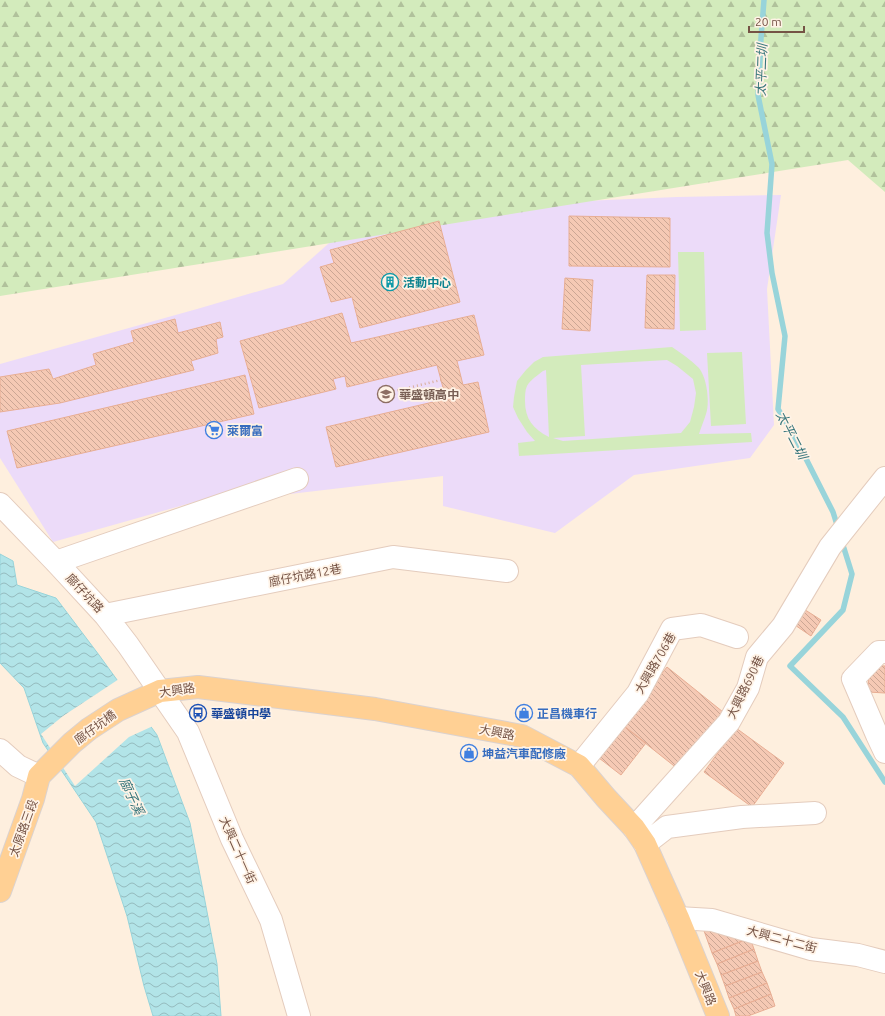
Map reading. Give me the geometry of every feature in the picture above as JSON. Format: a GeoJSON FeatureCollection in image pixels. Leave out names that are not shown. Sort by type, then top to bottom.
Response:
{"type":"FeatureCollection","features":[{"type":"Feature","properties":{"kind":"main road","name":"大興路"},"geometry":{"type":"LineString","coordinates":[[154,693],[198,687],[382,710],[522,736],[579,766],[640,836],[678,918],[718,1016]]}},
{"type":"Feature","properties":{"kind":"main road","name":"廍仔坑橋"},"geometry":{"type":"LineString","coordinates":[[44,772],[72,743],[89,729],[118,710],[154,693]]}},
{"type":"Feature","properties":{"kind":"main road","name":"太原路三段"},"geometry":{"type":"LineString","coordinates":[[0,891],[44,772]]}},
{"type":"Feature","properties":{"kind":"street","name":"大興路690巷"},"geometry":{"type":"LineString","coordinates":[[640,836],[729,722],[748,688],[757,657],[783,626],[830,547],[885,478]]}},
{"type":"Feature","properties":{"kind":"street"},"geometry":{"type":"LineString","coordinates":[[56,562],[297,479]]}},
{"type":"Feature","properties":{"kind":"street","name":"廍仔坑路"},"geometry":{"type":"LineString","coordinates":[[0,504],[105,615],[128,645],[154,693]]}},
{"type":"Feature","properties":{"kind":"street","name":"廍仔坑路12巷"},"geometry":{"type":"LineString","coordinates":[[105,615],[393,558],[507,571]]}},
{"type":"Feature","properties":{"kind":"street","name":"大興路706巷"},"geometry":{"type":"LineString","coordinates":[[579,766],[638,693],[672,629],[701,625],[736,637]]}},
{"type":"Feature","properties":{"kind":"street"},"geometry":{"type":"LineString","coordinates":[[882,652],[853,679],[882,741]]}},
{"type":"Feature","properties":{"kind":"street","name":"大興二十一街"},"geometry":{"type":"LineString","coordinates":[[154,693],[188,732],[232,839],[271,920],[299,1016]]}},
{"type":"Feature","properties":{"kind":"street"},"geometry":{"type":"LineString","coordinates":[[0,750],[18,766],[44,772]]}},
{"type":"Feature","properties":{"kind":"street"},"geometry":{"type":"LineString","coordinates":[[640,836],[667,828],[742,817],[815,813]]}},
{"type":"Feature","properties":{"kind":"street","name":"大興二十二街"},"geometry":{"type":"LineString","coordinates":[[678,918],[712,920],[810,948],[858,955],[885,962]]}},
{"type":"Feature","properties":{"kind":"path"},"geometry":{"type":"LineString","coordinates":[[378,395],[441,380]]}},
{"type":"Feature","properties":{"kind":"shaded area","name":"華盛頓高中"},"geometry":{"type":"Polygon","coordinates":[[[781,195],[767,289],[774,425],[750,458],[634,475],[555,533],[443,506],[443,476],[290,494],[283,476],[53,542],[0,458],[0,364],[283,284],[364,212],[677,197],[781,195]]]}},
{"type":"Feature","properties":{"kind":"green space"},"geometry":{"type":"Polygon","coordinates":[[[0,0],[885,0],[885,192],[848,160],[0,296],[0,0]]]}},
{"type":"Feature","properties":{"kind":"green space"},"geometry":{"type":"Polygon","coordinates":[[[678,252],[704,252],[706,330],[680,331],[678,252]]]}},
{"type":"Feature","properties":{"kind":"green space"},"geometry":{"type":"Polygon","coordinates":[[[672,347],[699,368],[706,384],[708,403],[699,434],[751,433],[752,442],[519,456],[518,443],[535,441],[527,432],[513,407],[517,381],[534,362],[543,357],[672,347]],[[667,360],[581,365],[585,436],[553,438],[563,441],[681,433],[690,422],[696,393],[693,379],[667,360]],[[546,370],[528,384],[525,395],[525,407],[528,418],[534,427],[549,437],[546,370]]]}},
{"type":"Feature","properties":{"kind":"green space"},"geometry":{"type":"Polygon","coordinates":[[[742,352],[746,424],[711,426],[707,353],[742,352]]]}},
{"type":"Feature","properties":{"kind":"water","name":"廍子溪"},"geometry":{"type":"Polygon","coordinates":[[[0,554],[13,561],[17,585],[56,598],[157,735],[190,823],[217,964],[221,1016],[153,1016],[127,916],[96,822],[43,743],[24,688],[0,663],[0,554]]]}},
{"type":"Feature","properties":{"kind":"pier"},"geometry":{"type":"Polygon","coordinates":[[[119,679],[153,726],[129,737],[75,786],[41,734],[63,716],[119,679]]]}},
{"type":"Feature","properties":{"kind":"building"},"geometry":{"type":"Polygon","coordinates":[[[569,216],[670,218],[670,267],[569,266],[569,216]]]}},
{"type":"Feature","properties":{"kind":"building","name":"活動中心"},"geometry":{"type":"Polygon","coordinates":[[[439,221],[460,302],[360,328],[352,297],[331,302],[320,267],[334,263],[330,250],[439,221]]]}},
{"type":"Feature","properties":{"kind":"building"},"geometry":{"type":"Polygon","coordinates":[[[647,275],[675,275],[674,329],[645,328],[647,275]]]}},
{"type":"Feature","properties":{"kind":"building"},"geometry":{"type":"Polygon","coordinates":[[[565,278],[593,280],[590,331],[562,329],[565,278]]]}},
{"type":"Feature","properties":{"kind":"building"},"geometry":{"type":"Polygon","coordinates":[[[342,313],[351,343],[474,315],[484,355],[457,361],[463,385],[478,382],[489,432],[336,467],[326,427],[446,399],[437,365],[347,387],[345,376],[333,379],[336,389],[259,408],[240,341],[342,313]]]}},
{"type":"Feature","properties":{"kind":"building"},"geometry":{"type":"Polygon","coordinates":[[[175,319],[178,333],[220,322],[223,337],[216,339],[218,353],[191,361],[194,370],[60,403],[0,412],[0,377],[49,369],[53,379],[96,365],[93,354],[134,342],[131,331],[175,319]]]}},
{"type":"Feature","properties":{"kind":"building"},"geometry":{"type":"Polygon","coordinates":[[[245,375],[254,414],[17,468],[7,431],[245,375]]]}},
{"type":"Feature","properties":{"kind":"building"},"geometry":{"type":"Polygon","coordinates":[[[799,606],[821,620],[811,636],[789,621],[799,606]]]}},
{"type":"Feature","properties":{"kind":"building"},"geometry":{"type":"Polygon","coordinates":[[[869,665],[885,666],[885,693],[868,692],[869,665]]]}},
{"type":"Feature","properties":{"kind":"building"},"geometry":{"type":"Polygon","coordinates":[[[667,667],[728,716],[683,773],[621,724],[667,667]]]}},
{"type":"Feature","properties":{"kind":"building"},"geometry":{"type":"Polygon","coordinates":[[[624,726],[646,743],[621,775],[599,758],[624,726]]]}},
{"type":"Feature","properties":{"kind":"building"},"geometry":{"type":"Polygon","coordinates":[[[736,728],[784,763],[752,807],[704,772],[736,728]]]}},
{"type":"Feature","properties":{"kind":"building"},"geometry":{"type":"Polygon","coordinates":[[[703,928],[750,938],[712,953],[703,928]]]}},
{"type":"Feature","properties":{"kind":"building"},"geometry":{"type":"Polygon","coordinates":[[[750,938],[754,949],[717,964],[712,953],[750,938]]]}},
{"type":"Feature","properties":{"kind":"building"},"geometry":{"type":"Polygon","coordinates":[[[754,949],[758,961],[721,975],[717,964],[754,949]]]}},
{"type":"Feature","properties":{"kind":"building"},"geometry":{"type":"Polygon","coordinates":[[[758,961],[762,972],[725,986],[721,975],[758,961]]]}},
{"type":"Feature","properties":{"kind":"building"},"geometry":{"type":"Polygon","coordinates":[[[762,972],[767,983],[729,998],[725,986],[762,972]]]}},
{"type":"Feature","properties":{"kind":"building"},"geometry":{"type":"Polygon","coordinates":[[[767,983],[771,994],[734,1009],[729,998],[767,983]]]}},
{"type":"Feature","properties":{"kind":"building"},"geometry":{"type":"Polygon","coordinates":[[[771,994],[775,1006],[748,1016],[736,1016],[734,1009],[771,994]]]}},
{"type":"Feature","properties":{"kind":"waterway","name":"太平二圳"},"geometry":{"type":"LineString","coordinates":[[764,0],[758,95],[772,164],[767,233],[772,273],[785,336],[778,409],[796,439],[833,512],[838,528]]}},
{"type":"Feature","properties":{"kind":"waterway","name":"太平二圳"},"geometry":{"type":"LineString","coordinates":[[842,542],[852,574],[843,610],[790,666],[843,717],[885,782]]}},
{"type":"Feature","properties":{"kind":"place","name":"活動中心"},"geometry":{"type":"Point","coordinates":[390,282]}},
{"type":"Feature","properties":{"kind":"place","name":"華盛頓高中"},"geometry":{"type":"Point","coordinates":[386,394]}},
{"type":"Feature","properties":{"kind":"place","name":"萊爾富"},"geometry":{"type":"Point","coordinates":[214,430]}},
{"type":"Feature","properties":{"kind":"place","name":"華盛頓中學"},"geometry":{"type":"Point","coordinates":[198,713]}},
{"type":"Feature","properties":{"kind":"place","name":"正昌機車行"},"geometry":{"type":"Point","coordinates":[524,713]}},
{"type":"Feature","properties":{"kind":"place","name":"坤益汽車配修廠"},"geometry":{"type":"Point","coordinates":[469,753]}}]}
